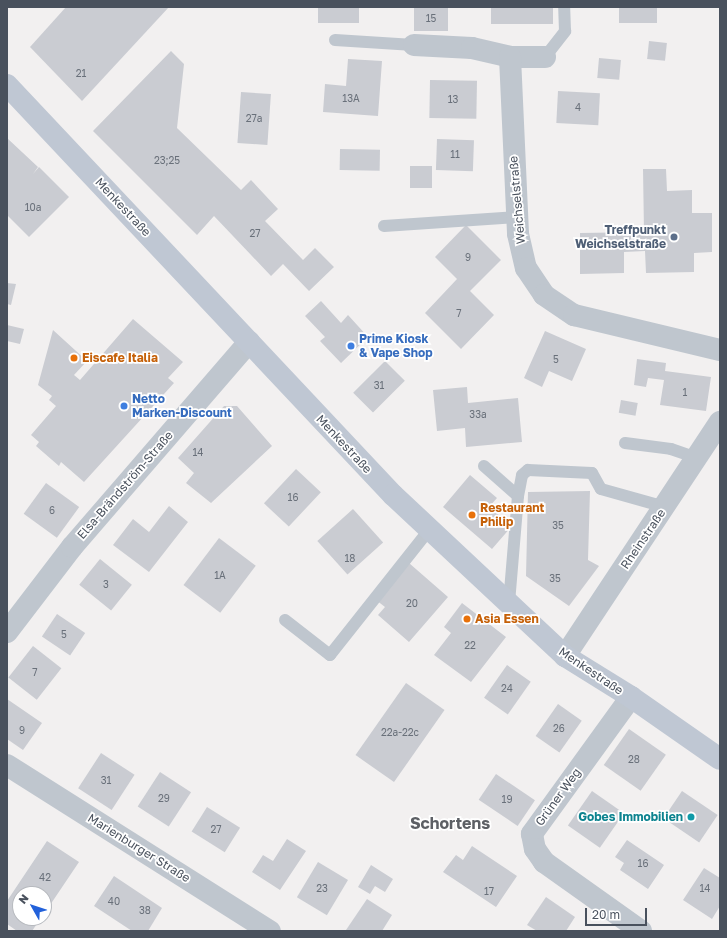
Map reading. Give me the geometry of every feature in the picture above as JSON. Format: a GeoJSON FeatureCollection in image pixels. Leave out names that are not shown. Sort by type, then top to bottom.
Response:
{"type":"FeatureCollection","features":[{"type":"Feature","properties":{"kind":"street"},"geometry":{"type":"LineString","coordinates":[[414,45],[472,48],[510,57],[545,57]]}},
{"type":"Feature","properties":{"kind":"street","name":"Weichselstraße"},"geometry":{"type":"LineString","coordinates":[[510,57],[517,217],[526,268],[544,295],[574,315],[720,350]]}},
{"type":"Feature","properties":{"kind":"street","name":"Menkestraße"},"geometry":{"type":"LineString","coordinates":[[7,85],[249,342],[351,453],[430,530],[565,656],[631,697],[720,759]]}},
{"type":"Feature","properties":{"kind":"street","name":"Elsa-Brändström-Straße"},"geometry":{"type":"LineString","coordinates":[[7,632],[72,547],[249,342]]}},
{"type":"Feature","properties":{"kind":"street","name":"Rheinstraße"},"geometry":{"type":"LineString","coordinates":[[565,656],[720,422]]}},
{"type":"Feature","properties":{"kind":"street","name":"Grüner Weg"},"geometry":{"type":"LineString","coordinates":[[631,697],[532,834],[535,849],[544,862],[641,931]]}},
{"type":"Feature","properties":{"kind":"street","name":"Marienburger Straße"},"geometry":{"type":"LineString","coordinates":[[7,765],[270,931]]}},
{"type":"Feature","properties":{"kind":"lane"},"geometry":{"type":"LineString","coordinates":[[545,57],[564,31],[564,7]]}},
{"type":"Feature","properties":{"kind":"lane"},"geometry":{"type":"LineString","coordinates":[[335,40],[414,45]]}},
{"type":"Feature","properties":{"kind":"lane"},"geometry":{"type":"LineString","coordinates":[[384,226],[517,217]]}},
{"type":"Feature","properties":{"kind":"lane"},"geometry":{"type":"LineString","coordinates":[[625,443],[671,449],[697,458]]}},
{"type":"Feature","properties":{"kind":"lane"},"geometry":{"type":"LineString","coordinates":[[484,466],[518,496]]}},
{"type":"Feature","properties":{"kind":"lane"},"geometry":{"type":"LineString","coordinates":[[509,603],[518,496],[522,475],[528,470],[592,473],[601,489],[665,507]]}},
{"type":"Feature","properties":{"kind":"lane"},"geometry":{"type":"LineString","coordinates":[[285,620],[330,655],[430,530]]}},
{"type":"Feature","properties":{"kind":"building"},"geometry":{"type":"Polygon","coordinates":[[[66,7],[169,7],[82,101],[30,47],[66,7]]]}},
{"type":"Feature","properties":{"kind":"building"},"geometry":{"type":"Polygon","coordinates":[[[318,7],[359,7],[359,23],[318,23],[318,7]]]}},
{"type":"Feature","properties":{"kind":"building"},"geometry":{"type":"Polygon","coordinates":[[[414,7],[448,7],[448,31],[414,31],[414,7]]]}},
{"type":"Feature","properties":{"kind":"building"},"geometry":{"type":"Polygon","coordinates":[[[491,7],[553,7],[553,24],[491,24],[491,7]]]}},
{"type":"Feature","properties":{"kind":"building"},"geometry":{"type":"Polygon","coordinates":[[[619,7],[657,7],[657,23],[619,23],[619,7]]]}},
{"type":"Feature","properties":{"kind":"building"},"geometry":{"type":"Polygon","coordinates":[[[649,41],[667,43],[665,61],[647,59],[649,41]]]}},
{"type":"Feature","properties":{"kind":"building"},"geometry":{"type":"Polygon","coordinates":[[[171,51],[184,64],[177,128],[241,190],[251,180],[278,209],[265,221],[303,260],[315,248],[334,267],[309,291],[283,264],[271,276],[214,216],[197,235],[93,131],[171,51]]]}},
{"type":"Feature","properties":{"kind":"building"},"geometry":{"type":"Polygon","coordinates":[[[599,58],[621,60],[619,80],[597,78],[599,58]]]}},
{"type":"Feature","properties":{"kind":"building"},"geometry":{"type":"Polygon","coordinates":[[[348,59],[382,61],[378,116],[323,112],[325,84],[346,86],[348,59]]]}},
{"type":"Feature","properties":{"kind":"building"},"geometry":{"type":"Polygon","coordinates":[[[430,80],[477,81],[476,119],[429,118],[430,80]]]}},
{"type":"Feature","properties":{"kind":"building"},"geometry":{"type":"Polygon","coordinates":[[[558,91],[600,93],[598,125],[556,123],[558,91]]]}},
{"type":"Feature","properties":{"kind":"building"},"geometry":{"type":"Polygon","coordinates":[[[241,92],[271,94],[267,145],[237,143],[241,92]]]}},
{"type":"Feature","properties":{"kind":"building"},"geometry":{"type":"Polygon","coordinates":[[[7,138],[38,167],[33,174],[39,167],[69,197],[29,237],[7,215],[7,138]]]}},
{"type":"Feature","properties":{"kind":"building"},"geometry":{"type":"Polygon","coordinates":[[[437,139],[474,140],[473,171],[436,170],[437,139]]]}},
{"type":"Feature","properties":{"kind":"building"},"geometry":{"type":"Polygon","coordinates":[[[340,149],[380,150],[380,171],[340,170],[340,149]]]}},
{"type":"Feature","properties":{"kind":"building"},"geometry":{"type":"Polygon","coordinates":[[[410,166],[432,166],[432,188],[410,188],[410,166]]]}},
{"type":"Feature","properties":{"kind":"building"},"geometry":{"type":"Polygon","coordinates":[[[643,169],[666,169],[667,191],[692,190],[692,213],[712,213],[712,252],[694,253],[694,272],[646,273],[645,251],[624,252],[624,273],[580,274],[580,233],[644,232],[643,169]]]}},
{"type":"Feature","properties":{"kind":"building"},"geometry":{"type":"Polygon","coordinates":[[[466,225],[501,260],[470,291],[494,315],[461,349],[425,313],[457,279],[435,257],[466,225]]]}},
{"type":"Feature","properties":{"kind":"building"},"geometry":{"type":"Polygon","coordinates":[[[7,283],[16,284],[11,305],[7,304],[7,283]]]}},
{"type":"Feature","properties":{"kind":"building"},"geometry":{"type":"Polygon","coordinates":[[[321,301],[341,323],[348,315],[368,337],[341,363],[320,341],[325,337],[305,316],[321,301]]]}},
{"type":"Feature","properties":{"kind":"building"},"geometry":{"type":"Polygon","coordinates":[[[133,319],[183,362],[168,378],[174,383],[84,482],[61,462],[59,466],[36,446],[39,442],[31,435],[56,406],[49,400],[52,396],[38,385],[53,330],[87,361],[74,375],[80,380],[133,319]]]}},
{"type":"Feature","properties":{"kind":"building"},"geometry":{"type":"Polygon","coordinates":[[[7,325],[24,329],[20,344],[7,341],[7,325]]]}},
{"type":"Feature","properties":{"kind":"building"},"geometry":{"type":"Polygon","coordinates":[[[545,331],[586,349],[572,381],[549,371],[542,387],[524,378],[545,331]]]}},
{"type":"Feature","properties":{"kind":"building"},"geometry":{"type":"Polygon","coordinates":[[[637,359],[666,363],[665,371],[711,377],[706,411],[660,405],[664,380],[648,378],[646,387],[634,385],[637,359]]]}},
{"type":"Feature","properties":{"kind":"building"},"geometry":{"type":"Polygon","coordinates":[[[385,361],[405,381],[373,413],[353,393],[385,361]]]}},
{"type":"Feature","properties":{"kind":"building"},"geometry":{"type":"Polygon","coordinates":[[[467,387],[468,403],[518,398],[522,442],[466,447],[465,428],[437,431],[433,390],[467,387]]]}},
{"type":"Feature","properties":{"kind":"building"},"geometry":{"type":"Polygon","coordinates":[[[621,400],[638,403],[635,416],[619,413],[621,400]]]}},
{"type":"Feature","properties":{"kind":"building"},"geometry":{"type":"Polygon","coordinates":[[[224,406],[237,406],[272,446],[211,503],[186,483],[194,473],[178,458],[224,406]]]}},
{"type":"Feature","properties":{"kind":"building"},"geometry":{"type":"Polygon","coordinates":[[[296,469],[321,492],[289,527],[264,503],[296,469]]]}},
{"type":"Feature","properties":{"kind":"building"},"geometry":{"type":"Polygon","coordinates":[[[470,475],[497,498],[489,507],[512,526],[492,549],[443,507],[470,475]]]}},
{"type":"Feature","properties":{"kind":"building"},"geometry":{"type":"Polygon","coordinates":[[[46,483],[79,507],[57,538],[24,514],[46,483]]]}},
{"type":"Feature","properties":{"kind":"building"},"geometry":{"type":"Polygon","coordinates":[[[590,491],[588,560],[599,566],[569,606],[526,576],[528,492],[590,491]]]}},
{"type":"Feature","properties":{"kind":"building"},"geometry":{"type":"Polygon","coordinates":[[[169,506],[188,522],[149,572],[113,545],[133,519],[149,532],[169,506]]]}},
{"type":"Feature","properties":{"kind":"building"},"geometry":{"type":"Polygon","coordinates":[[[353,509],[383,542],[347,575],[317,541],[353,509]]]}},
{"type":"Feature","properties":{"kind":"building"},"geometry":{"type":"Polygon","coordinates":[[[219,538],[256,566],[220,613],[183,585],[219,538]]]}},
{"type":"Feature","properties":{"kind":"building"},"geometry":{"type":"Polygon","coordinates":[[[100,559],[132,585],[111,610],[79,585],[100,559]]]}},
{"type":"Feature","properties":{"kind":"building"},"geometry":{"type":"Polygon","coordinates":[[[409,563],[448,597],[409,642],[378,615],[385,607],[376,600],[409,563]]]}},
{"type":"Feature","properties":{"kind":"building"},"geometry":{"type":"Polygon","coordinates":[[[462,603],[506,637],[471,682],[434,655],[451,633],[444,627],[462,603]]]}},
{"type":"Feature","properties":{"kind":"building"},"geometry":{"type":"Polygon","coordinates":[[[57,614],[85,633],[70,655],[42,636],[57,614]]]}},
{"type":"Feature","properties":{"kind":"building"},"geometry":{"type":"Polygon","coordinates":[[[33,646],[61,668],[37,700],[8,678],[33,646]]]}},
{"type":"Feature","properties":{"kind":"building"},"geometry":{"type":"Polygon","coordinates":[[[507,665],[531,682],[508,714],[484,698],[507,665]]]}},
{"type":"Feature","properties":{"kind":"building"},"geometry":{"type":"Polygon","coordinates":[[[406,683],[445,710],[394,782],[356,755],[406,683]]]}},
{"type":"Feature","properties":{"kind":"building"},"geometry":{"type":"Polygon","coordinates":[[[7,699],[42,723],[23,750],[7,739],[7,699]]]}},
{"type":"Feature","properties":{"kind":"building"},"geometry":{"type":"Polygon","coordinates":[[[558,704],[582,721],[559,753],[536,736],[558,704]]]}},
{"type":"Feature","properties":{"kind":"building"},"geometry":{"type":"Polygon","coordinates":[[[629,729],[666,755],[641,791],[604,765],[629,729]]]}},
{"type":"Feature","properties":{"kind":"building"},"geometry":{"type":"Polygon","coordinates":[[[101,753],[135,775],[112,810],[78,788],[101,753]]]}},
{"type":"Feature","properties":{"kind":"building"},"geometry":{"type":"Polygon","coordinates":[[[160,772],[191,792],[169,827],[138,806],[160,772]]]}},
{"type":"Feature","properties":{"kind":"building"},"geometry":{"type":"Polygon","coordinates":[[[496,774],[535,800],[518,826],[479,800],[496,774]]]}},
{"type":"Feature","properties":{"kind":"building"},"geometry":{"type":"Polygon","coordinates":[[[592,791],[624,813],[600,848],[568,825],[592,791]]]}},
{"type":"Feature","properties":{"kind":"building","name":"Gobes Immobilien"},"geometry":{"type":"Polygon","coordinates":[[[682,791],[718,815],[699,842],[664,818],[682,791]]]}},
{"type":"Feature","properties":{"kind":"building"},"geometry":{"type":"Polygon","coordinates":[[[207,807],[240,828],[225,852],[192,832],[207,807]]]}},
{"type":"Feature","properties":{"kind":"building"},"geometry":{"type":"Polygon","coordinates":[[[287,839],[306,851],[280,890],[252,872],[263,855],[273,861],[287,839]]]}},
{"type":"Feature","properties":{"kind":"building"},"geometry":{"type":"Polygon","coordinates":[[[627,840],[664,865],[648,889],[620,870],[624,863],[615,857],[627,840]]]}},
{"type":"Feature","properties":{"kind":"building"},"geometry":{"type":"Polygon","coordinates":[[[47,841],[79,862],[52,902],[52,886],[17,886],[47,841]]]}},
{"type":"Feature","properties":{"kind":"building"},"geometry":{"type":"Polygon","coordinates":[[[472,846],[517,876],[496,907],[443,872],[456,855],[463,860],[472,846]]]}},
{"type":"Feature","properties":{"kind":"building"},"geometry":{"type":"Polygon","coordinates":[[[318,862],[348,880],[327,915],[297,897],[318,862]]]}},
{"type":"Feature","properties":{"kind":"building"},"geometry":{"type":"Polygon","coordinates":[[[371,865],[393,879],[385,892],[375,886],[370,894],[358,887],[371,865]]]}},
{"type":"Feature","properties":{"kind":"building"},"geometry":{"type":"Polygon","coordinates":[[[704,868],[720,878],[720,906],[712,919],[683,900],[704,868]]]}},
{"type":"Feature","properties":{"kind":"building"},"geometry":{"type":"Polygon","coordinates":[[[114,876],[162,908],[148,931],[132,931],[94,906],[114,876]]]}},
{"type":"Feature","properties":{"kind":"building"},"geometry":{"type":"Polygon","coordinates":[[[12,894],[12,926],[35,926],[32,931],[17,931],[7,924],[7,901],[12,894]]]}},
{"type":"Feature","properties":{"kind":"building"},"geometry":{"type":"Polygon","coordinates":[[[546,897],[575,917],[566,931],[537,931],[527,925],[546,897]]]}},
{"type":"Feature","properties":{"kind":"building"},"geometry":{"type":"Polygon","coordinates":[[[367,899],[392,915],[382,931],[346,930],[367,899]]]}},
{"type":"Feature","properties":{"kind":"place","name":"Treffpunkt Weichselstraße"},"geometry":{"type":"Point","coordinates":[674,237]}},
{"type":"Feature","properties":{"kind":"place","name":"Prime Kiosk & Vape Shop"},"geometry":{"type":"Point","coordinates":[351,346]}},
{"type":"Feature","properties":{"kind":"place","name":"Eiscafe Italia"},"geometry":{"type":"Point","coordinates":[74,358]}},
{"type":"Feature","properties":{"kind":"place","name":"Netto Marken-Discount"},"geometry":{"type":"Point","coordinates":[124,406]}},
{"type":"Feature","properties":{"kind":"place","name":"Restaurant Philip"},"geometry":{"type":"Point","coordinates":[472,515]}},
{"type":"Feature","properties":{"kind":"place","name":"Asia Essen"},"geometry":{"type":"Point","coordinates":[467,619]}},
{"type":"Feature","properties":{"kind":"place","name":"Gobes Immobilien"},"geometry":{"type":"Point","coordinates":[691,817]}},
{"type":"Feature","properties":{"kind":"district","name":"Schortens"},"geometry":{"type":"Point","coordinates":[450,823]}}]}
